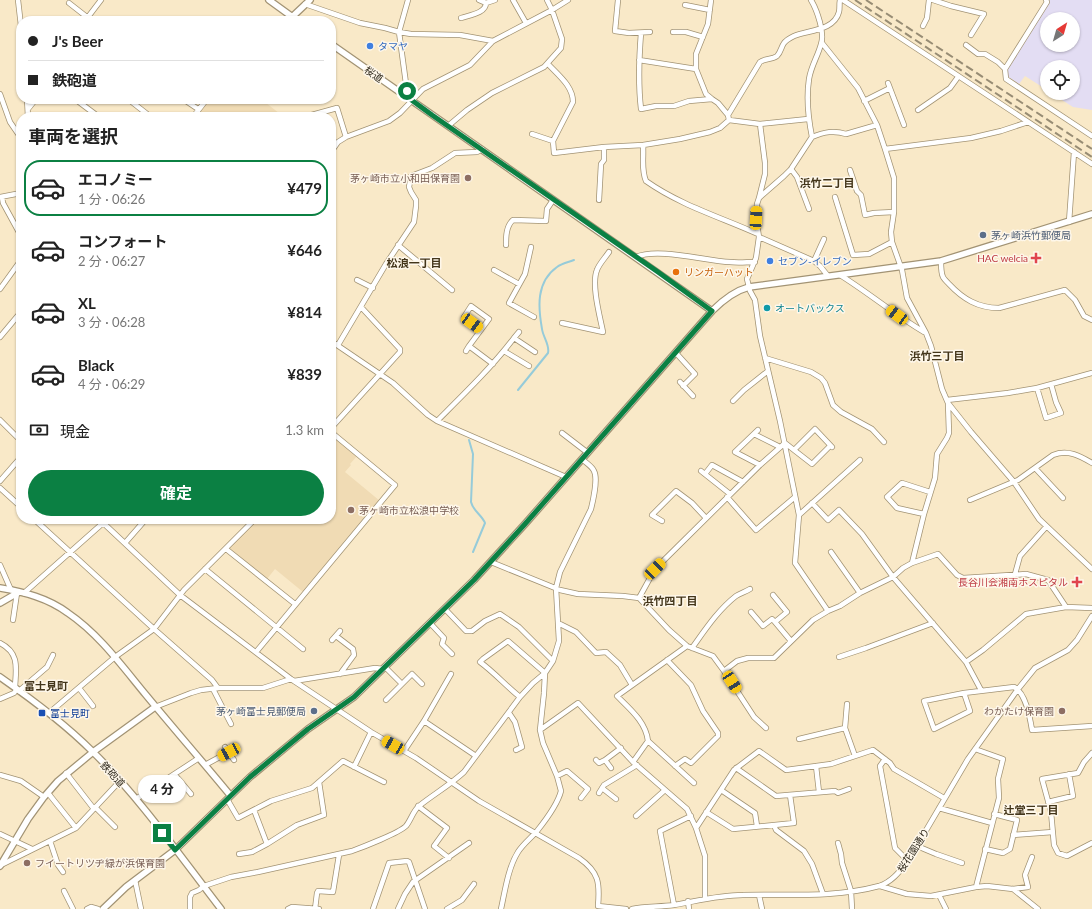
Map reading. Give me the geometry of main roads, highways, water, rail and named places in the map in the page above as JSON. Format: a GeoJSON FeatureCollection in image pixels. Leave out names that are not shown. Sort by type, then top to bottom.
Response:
{"type":"FeatureCollection","features":[{"type":"Feature","properties":{"kind":"waterway"},"geometry":{"type":"LineString","coordinates":[[518,390],[548,353],[539,304],[540,295],[545,280],[557,267],[574,260]]}},
{"type":"Feature","properties":{"kind":"waterway"},"geometry":{"type":"LineString","coordinates":[[469,440],[473,454],[471,502],[485,523],[473,552]]}},
{"type":"Feature","properties":{"kind":"railway"},"geometry":{"type":"LineString","coordinates":[[855,0],[1092,157]]}},
{"type":"Feature","properties":{"kind":"railway"},"geometry":{"type":"LineString","coordinates":[[866,0],[1092,149]]}},
{"type":"Feature","properties":{"kind":"place","name":"タマヤ"},"geometry":{"type":"Point","coordinates":[370,46]}},
{"type":"Feature","properties":{"kind":"place","name":"茅ヶ崎市立小和田保育園"},"geometry":{"type":"Point","coordinates":[468,178]}},
{"type":"Feature","properties":{"kind":"place","name":"茅ヶ崎浜竹郵便局"},"geometry":{"type":"Point","coordinates":[983,235]}},
{"type":"Feature","properties":{"kind":"place","name":"HAC welcia"},"geometry":{"type":"Point","coordinates":[1036,258]}},
{"type":"Feature","properties":{"kind":"place","name":"セブン-イレブン"},"geometry":{"type":"Point","coordinates":[770,261]}},
{"type":"Feature","properties":{"kind":"place","name":"リンガーハット"},"geometry":{"type":"Point","coordinates":[676,272]}},
{"type":"Feature","properties":{"kind":"place","name":"オートバックス"},"geometry":{"type":"Point","coordinates":[767,308]}},
{"type":"Feature","properties":{"kind":"place","name":"茅ヶ崎市立松浪中学校"},"geometry":{"type":"Point","coordinates":[351,510]}},
{"type":"Feature","properties":{"kind":"place","name":"長谷川会湘南ホスピタル"},"geometry":{"type":"Point","coordinates":[1077,582]}},
{"type":"Feature","properties":{"kind":"place","name":"茅ヶ崎富士見郵便局"},"geometry":{"type":"Point","coordinates":[314,711]}},
{"type":"Feature","properties":{"kind":"place","name":"わかたけ保育園"},"geometry":{"type":"Point","coordinates":[1062,711]}},
{"type":"Feature","properties":{"kind":"place","name":"富士見町"},"geometry":{"type":"Point","coordinates":[42,713]}},
{"type":"Feature","properties":{"kind":"place","name":"フイートリツヂ緑が浜保育園"},"geometry":{"type":"Point","coordinates":[27,863]}},
{"type":"Feature","properties":{"kind":"district","name":"浜竹二丁目"},"geometry":{"type":"Point","coordinates":[827,182]}},
{"type":"Feature","properties":{"kind":"district","name":"松浪一丁目"},"geometry":{"type":"Point","coordinates":[414,262]}},
{"type":"Feature","properties":{"kind":"district","name":"浜竹三丁目"},"geometry":{"type":"Point","coordinates":[937,355]}},
{"type":"Feature","properties":{"kind":"district","name":"浜竹四丁目"},"geometry":{"type":"Point","coordinates":[670,600]}},
{"type":"Feature","properties":{"kind":"district","name":"富士見町"},"geometry":{"type":"Point","coordinates":[46,685]}},
{"type":"Feature","properties":{"kind":"district","name":"辻堂三丁目"},"geometry":{"type":"Point","coordinates":[1031,809]}}]}
